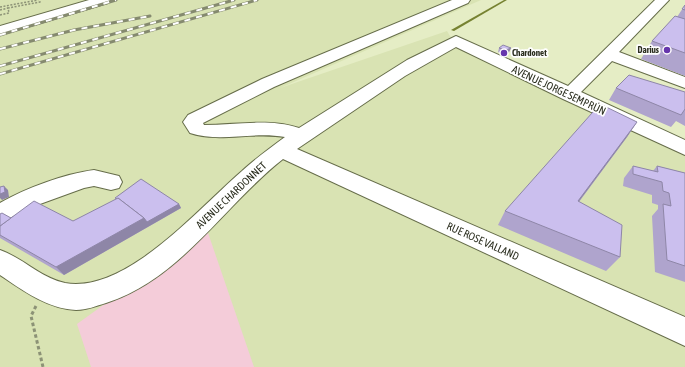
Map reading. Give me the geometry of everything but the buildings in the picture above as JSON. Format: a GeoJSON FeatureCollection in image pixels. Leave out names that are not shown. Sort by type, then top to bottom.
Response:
{"type":"FeatureCollection","features":[{"type":"Feature","properties":{"kind":"street"},"geometry":{"type":"LineString","coordinates":[[0,31],[103,0]]}},
{"type":"Feature","properties":{"kind":"street"},"geometry":{"type":"LineString","coordinates":[[302,136],[287,130],[274,128],[204,131],[197,129],[193,122],[268,82],[463,0]]}},
{"type":"Feature","properties":{"kind":"street"},"geometry":{"type":"LineString","coordinates":[[569,95],[662,0]]}},
{"type":"Feature","properties":{"kind":"street","name":"AVENUE CHARDONNET"},"geometry":{"type":"LineString","coordinates":[[0,261],[44,288],[63,295],[87,296],[104,292],[134,276],[182,241],[252,173],[281,150],[419,60],[456,41]]}},
{"type":"Feature","properties":{"kind":"street","name":"AVENUE JORGE SEMPRÚN"},"geometry":{"type":"LineString","coordinates":[[456,41],[685,148]]}},
{"type":"Feature","properties":{"kind":"street"},"geometry":{"type":"LineString","coordinates":[[609,54],[685,83]]}},
{"type":"Feature","properties":{"kind":"street","name":"RUE ROSE VALLAND"},"geometry":{"type":"LineString","coordinates":[[281,150],[685,332]]}},
{"type":"Feature","properties":{"kind":"street"},"geometry":{"type":"LineString","coordinates":[[0,214],[21,202],[81,180],[94,178],[111,182]]}},
{"type":"Feature","properties":{"kind":"path"},"geometry":{"type":"LineString","coordinates":[[0,7],[39,0]]}},
{"type":"Feature","properties":{"kind":"path"},"geometry":{"type":"LineString","coordinates":[[0,10],[40,2],[39,0]]}},
{"type":"Feature","properties":{"kind":"path"},"geometry":{"type":"LineString","coordinates":[[0,15],[8,13],[8,8]]}},
{"type":"Feature","properties":{"kind":"path"},"geometry":{"type":"LineString","coordinates":[[43,367],[32,316],[44,288]]}},
{"type":"Feature","properties":{"kind":"shaded area"},"geometry":{"type":"Polygon","coordinates":[[[0,0],[481,0],[280,88],[447,31],[456,46],[685,154],[685,367],[0,367],[0,0]]]}},
{"type":"Feature","properties":{"kind":"shaded area"},"geometry":{"type":"Polygon","coordinates":[[[207,230],[254,367],[91,367],[77,324],[207,230]]]}},
{"type":"Feature","properties":{"kind":"waterway"},"geometry":{"type":"LineString","coordinates":[[453,30],[506,0]]}},
{"type":"Feature","properties":{"kind":"railway"},"geometry":{"type":"LineString","coordinates":[[0,35],[116,0]]}},
{"type":"Feature","properties":{"kind":"railway"},"geometry":{"type":"LineString","coordinates":[[0,66],[234,0]]}},
{"type":"Feature","properties":{"kind":"railway"},"geometry":{"type":"LineString","coordinates":[[0,74],[257,0]]}},
{"type":"Feature","properties":{"kind":"railway"},"geometry":{"type":"LineString","coordinates":[[0,49],[74,30],[150,16]]}},
{"type":"Feature","properties":{"kind":"place","name":"Darius"},"geometry":{"type":"Point","coordinates":[667,50]}},
{"type":"Feature","properties":{"kind":"place","name":"Chardonet"},"geometry":{"type":"Point","coordinates":[504,53]}}]}
